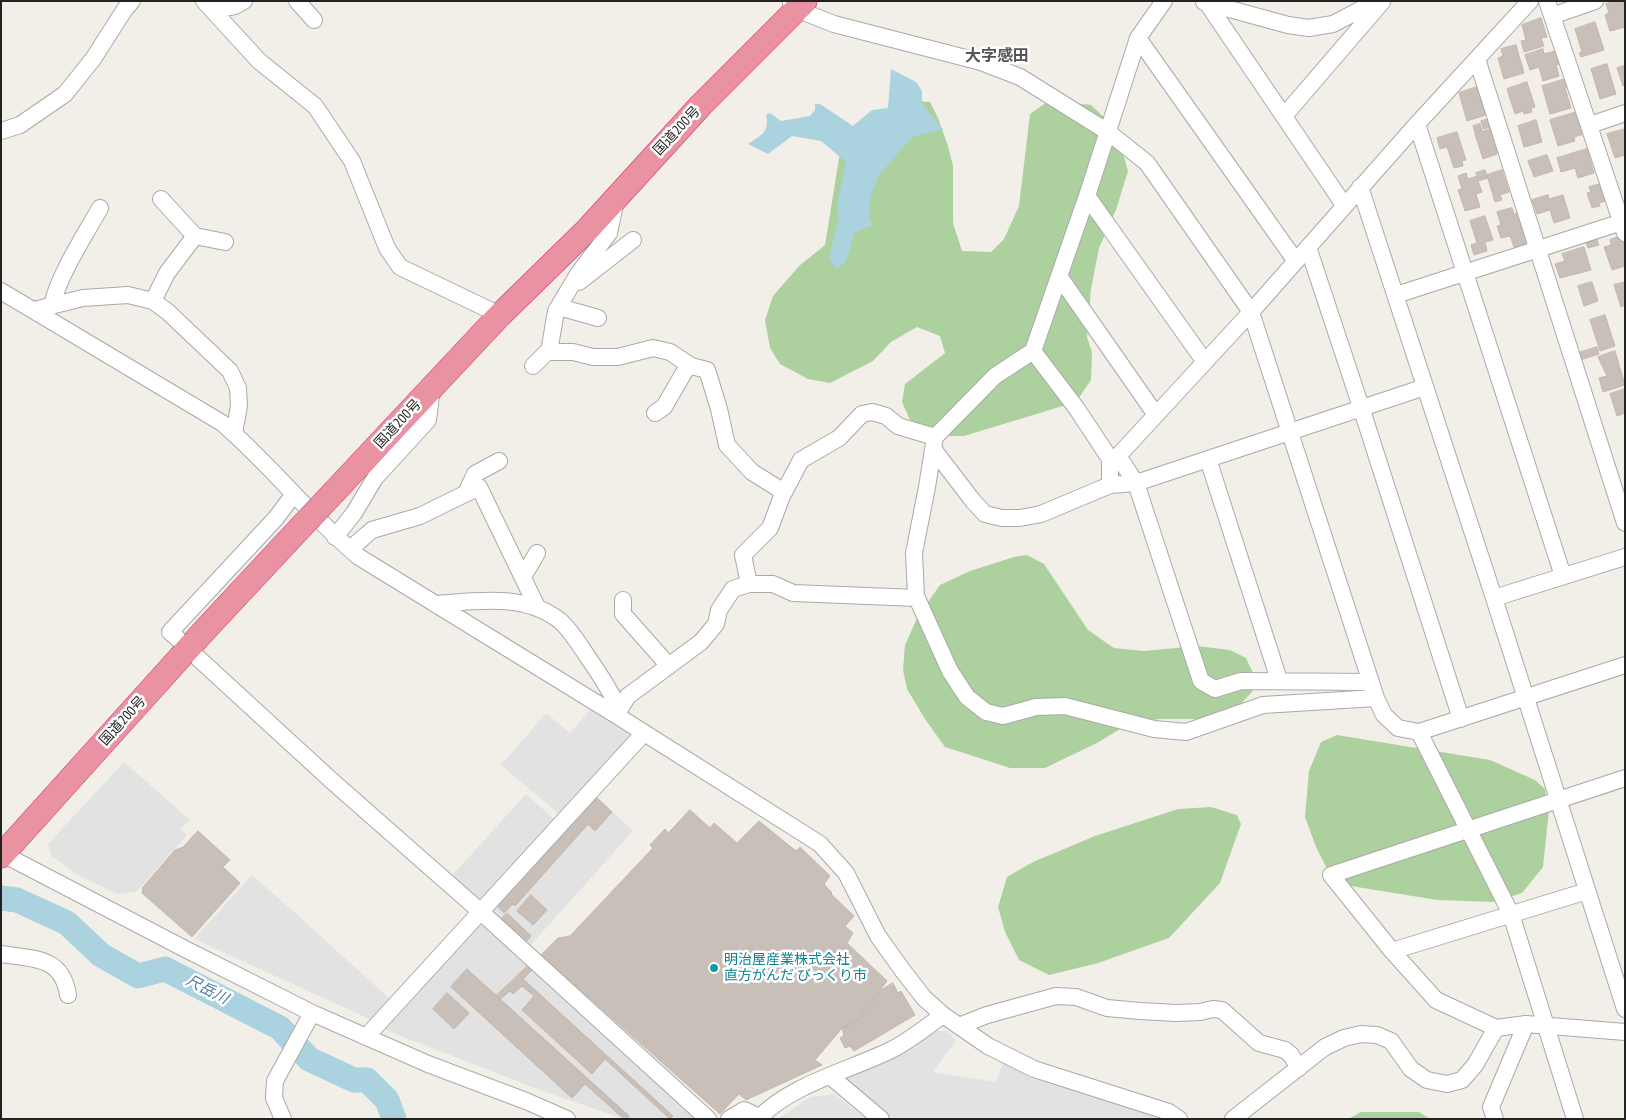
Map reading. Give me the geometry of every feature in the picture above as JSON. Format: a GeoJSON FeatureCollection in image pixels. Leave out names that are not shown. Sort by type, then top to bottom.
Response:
{"type":"FeatureCollection","features":[{"type":"Feature","properties":{"kind":"highway","name":"国道200号"},"geometry":{"type":"LineString","coordinates":[[2,854],[286,543],[500,315],[587,230],[701,105],[797,4]]}},
{"type":"Feature","properties":{"kind":"street"},"geometry":{"type":"LineString","coordinates":[[1,131],[20,125],[65,94],[94,59],[132,1]]}},
{"type":"Feature","properties":{"kind":"street"},"geometry":{"type":"LineString","coordinates":[[204,1],[259,61],[315,106],[352,160],[387,248],[400,267],[500,315]]}},
{"type":"Feature","properties":{"kind":"street"},"geometry":{"type":"LineString","coordinates":[[216,1],[223,8],[235,6],[244,1]]}},
{"type":"Feature","properties":{"kind":"street"},"geometry":{"type":"LineString","coordinates":[[297,1],[314,20]]}},
{"type":"Feature","properties":{"kind":"street"},"geometry":{"type":"LineString","coordinates":[[1164,1],[1138,38],[1087,196],[1033,351],[995,376],[934,444],[914,554],[916,598],[950,671],[967,696],[986,712],[1003,716],[1036,707],[1065,706],[1154,729],[1186,732],[1263,705],[1376,698]]}},
{"type":"Feature","properties":{"kind":"street"},"geometry":{"type":"LineString","coordinates":[[1204,2],[1288,25],[1309,28],[1332,24],[1377,1]]}},
{"type":"Feature","properties":{"kind":"street"},"geometry":{"type":"LineString","coordinates":[[1284,116],[1383,1]]}},
{"type":"Feature","properties":{"kind":"street"},"geometry":{"type":"LineString","coordinates":[[1110,485],[1114,457],[1156,415],[1251,312],[1360,187],[1530,1]]}},
{"type":"Feature","properties":{"kind":"street"},"geometry":{"type":"LineString","coordinates":[[1396,295],[1536,249],[1624,225],[1549,9],[1596,1]]}},
{"type":"Feature","properties":{"kind":"street"},"geometry":{"type":"LineString","coordinates":[[1204,2],[1344,205]]}},
{"type":"Feature","properties":{"kind":"street"},"geometry":{"type":"LineString","coordinates":[[797,4],[834,24],[981,62],[1020,77],[1108,132],[1147,163],[1251,312],[1376,698],[1384,715],[1398,728],[1418,732],[1625,665]]}},
{"type":"Feature","properties":{"kind":"street"},"geometry":{"type":"LineString","coordinates":[[1138,38],[1295,260]]}},
{"type":"Feature","properties":{"kind":"street"},"geometry":{"type":"LineString","coordinates":[[1477,59],[1536,249],[1625,523]]}},
{"type":"Feature","properties":{"kind":"street"},"geometry":{"type":"LineString","coordinates":[[1590,125],[1625,113]]}},
{"type":"Feature","properties":{"kind":"street"},"geometry":{"type":"LineString","coordinates":[[1417,124],[1563,576]]}},
{"type":"Feature","properties":{"kind":"street"},"geometry":{"type":"LineString","coordinates":[[1360,187],[1625,1009]]}},
{"type":"Feature","properties":{"kind":"street"},"geometry":{"type":"LineString","coordinates":[[1087,196],[1204,362]]}},
{"type":"Feature","properties":{"kind":"street"},"geometry":{"type":"LineString","coordinates":[[533,366],[549,352],[556,310],[578,274],[609,233],[617,197]]}},
{"type":"Feature","properties":{"kind":"street"},"geometry":{"type":"LineString","coordinates":[[161,198],[194,236],[225,242]]}},
{"type":"Feature","properties":{"kind":"street"},"geometry":{"type":"LineString","coordinates":[[52,306],[54,294],[100,208]]}},
{"type":"Feature","properties":{"kind":"street"},"geometry":{"type":"LineString","coordinates":[[153,301],[167,273],[194,236]]}},
{"type":"Feature","properties":{"kind":"street"},"geometry":{"type":"LineString","coordinates":[[569,289],[633,240]]}},
{"type":"Feature","properties":{"kind":"street"},"geometry":{"type":"LineString","coordinates":[[1308,247],[1461,719]]}},
{"type":"Feature","properties":{"kind":"street"},"geometry":{"type":"LineString","coordinates":[[1059,276],[1156,415]]}},
{"type":"Feature","properties":{"kind":"street"},"geometry":{"type":"LineString","coordinates":[[1,291],[222,423],[248,444],[335,537],[360,557],[435,604],[617,712],[644,732],[820,844],[846,872],[878,936],[903,971],[924,998],[943,1015],[988,1046],[1034,1069],[1168,1112],[1179,1119]]}},
{"type":"Feature","properties":{"kind":"street"},"geometry":{"type":"LineString","coordinates":[[34,310],[83,298],[128,295],[153,301],[168,312],[230,371],[238,388],[239,406],[234,433]]}},
{"type":"Feature","properties":{"kind":"street"},"geometry":{"type":"LineString","coordinates":[[559,307],[598,318]]}},
{"type":"Feature","properties":{"kind":"street"},"geometry":{"type":"LineString","coordinates":[[549,352],[573,352],[593,356],[618,357],[654,348],[670,352],[691,366],[707,370],[720,409],[726,445],[752,472],[784,492]]}},
{"type":"Feature","properties":{"kind":"street"},"geometry":{"type":"LineString","coordinates":[[1033,351],[1136,483],[1201,681],[1215,689],[1242,681],[1371,682]]}},
{"type":"Feature","properties":{"kind":"street"},"geometry":{"type":"LineString","coordinates":[[655,413],[664,406],[686,369],[691,366]]}},
{"type":"Feature","properties":{"kind":"street"},"geometry":{"type":"LineString","coordinates":[[749,584],[743,555],[770,528],[784,492],[801,460],[839,438],[862,414],[872,412],[886,416],[898,426],[934,444],[973,501],[985,514],[1002,518],[1020,518],[1041,514],[1110,485],[1136,483],[1425,387]]}},
{"type":"Feature","properties":{"kind":"street"},"geometry":{"type":"LineString","coordinates":[[335,537],[354,513],[375,478],[428,420],[432,388]]}},
{"type":"Feature","properties":{"kind":"street"},"geometry":{"type":"LineString","coordinates":[[1208,459],[1279,680]]}},
{"type":"Feature","properties":{"kind":"street"},"geometry":{"type":"LineString","coordinates":[[466,493],[475,474],[499,461]]}},
{"type":"Feature","properties":{"kind":"street"},"geometry":{"type":"LineString","coordinates":[[350,549],[372,530],[420,516],[479,487],[537,607]]}},
{"type":"Feature","properties":{"kind":"street"},"geometry":{"type":"LineString","coordinates":[[178,639],[170,632],[276,518],[294,494]]}},
{"type":"Feature","properties":{"kind":"street"},"geometry":{"type":"LineString","coordinates":[[523,577],[537,553]]}},
{"type":"Feature","properties":{"kind":"street"},"geometry":{"type":"LineString","coordinates":[[1494,598],[1625,557]]}},
{"type":"Feature","properties":{"kind":"street"},"geometry":{"type":"LineString","coordinates":[[617,712],[628,696],[701,642],[716,624],[719,610],[733,589],[749,584],[773,584],[793,593],[916,598]]}},
{"type":"Feature","properties":{"kind":"street"},"geometry":{"type":"LineString","coordinates":[[435,604],[484,600],[520,603],[537,607],[559,620],[576,639],[612,695],[617,712]]}},
{"type":"Feature","properties":{"kind":"street"},"geometry":{"type":"LineString","coordinates":[[623,600],[623,614],[669,666]]}},
{"type":"Feature","properties":{"kind":"street"},"geometry":{"type":"LineString","coordinates":[[198,658],[708,1119]]}},
{"type":"Feature","properties":{"kind":"street"},"geometry":{"type":"LineString","coordinates":[[366,1037],[644,732]]}},
{"type":"Feature","properties":{"kind":"street"},"geometry":{"type":"LineString","coordinates":[[1418,732],[1512,914],[1576,1119]]}},
{"type":"Feature","properties":{"kind":"street"},"geometry":{"type":"LineString","coordinates":[[1625,778],[1331,875],[1392,951],[1436,1000],[1496,1028],[1526,1024],[1625,1032]]}},
{"type":"Feature","properties":{"kind":"street"},"geometry":{"type":"LineString","coordinates":[[2,854],[187,950],[312,1012],[428,1064],[526,1101],[567,1119]]}},
{"type":"Feature","properties":{"kind":"street"},"geometry":{"type":"LineString","coordinates":[[1392,951],[1587,890]]}},
{"type":"Feature","properties":{"kind":"street"},"geometry":{"type":"LineString","coordinates":[[1,954],[39,960],[56,967],[66,981],[68,995]]}},
{"type":"Feature","properties":{"kind":"street"},"geometry":{"type":"LineString","coordinates":[[959,1026],[986,1015],[1056,996],[1076,997],[1107,1008],[1140,1011],[1176,1013],[1200,1012],[1213,1009],[1222,1010],[1259,1043],[1285,1050],[1291,1055],[1299,1068]]}},
{"type":"Feature","properties":{"kind":"street"},"geometry":{"type":"LineString","coordinates":[[283,1119],[274,1098],[276,1081],[312,1012]]}},
{"type":"Feature","properties":{"kind":"street"},"geometry":{"type":"LineString","coordinates":[[729,1119],[744,1110],[758,1118],[778,1101],[891,1050],[943,1015]]}},
{"type":"Feature","properties":{"kind":"street"},"geometry":{"type":"LineString","coordinates":[[1495,1119],[1491,1107],[1526,1024]]}},
{"type":"Feature","properties":{"kind":"street"},"geometry":{"type":"LineString","coordinates":[[1233,1119],[1325,1047],[1344,1038],[1361,1034],[1377,1035],[1391,1041],[1411,1069],[1427,1080],[1447,1084],[1462,1080],[1475,1065],[1496,1028]]}},
{"type":"Feature","properties":{"kind":"street"},"geometry":{"type":"LineString","coordinates":[[830,1076],[881,1119]]}},
{"type":"Feature","properties":{"kind":"green space"},"geometry":{"type":"Polygon","coordinates":[[[907,100],[930,102],[938,118],[953,166],[953,223],[962,251],[991,252],[1004,239],[1019,206],[1030,114],[1044,104],[1064,102],[1091,105],[1105,118],[1121,147],[1128,171],[1116,210],[1099,248],[1091,289],[1087,337],[1092,352],[1091,380],[1076,402],[964,436],[940,436],[910,420],[902,402],[905,384],[945,353],[940,336],[917,327],[891,342],[873,361],[830,383],[808,379],[780,364],[770,348],[765,320],[773,296],[799,266],[825,245],[841,146],[869,117],[907,100]]]}},
{"type":"Feature","properties":{"kind":"green space"},"geometry":{"type":"Polygon","coordinates":[[[1027,555],[1044,564],[1088,630],[1114,648],[1144,651],[1197,646],[1230,650],[1246,658],[1253,673],[1252,692],[1235,710],[1205,719],[1160,719],[1130,723],[1097,743],[1045,768],[1010,768],[945,747],[907,689],[903,670],[905,645],[918,616],[940,585],[970,571],[1014,557],[1027,555]]]}},
{"type":"Feature","properties":{"kind":"green space"},"geometry":{"type":"Polygon","coordinates":[[[1337,735],[1490,760],[1535,780],[1545,789],[1549,810],[1543,867],[1522,893],[1493,902],[1437,900],[1351,886],[1328,871],[1316,847],[1305,817],[1309,771],[1321,742],[1337,735]]]}},
{"type":"Feature","properties":{"kind":"green space"},"geometry":{"type":"Polygon","coordinates":[[[1211,807],[1237,815],[1241,824],[1220,883],[1169,938],[1098,963],[1049,975],[1019,960],[1005,932],[998,907],[1007,877],[1033,862],[1095,836],[1178,809],[1211,807]]]}},
{"type":"Feature","properties":{"kind":"green space"},"geometry":{"type":"Polygon","coordinates":[[[1361,1112],[1419,1112],[1430,1119],[1348,1119],[1361,1112]]]}},
{"type":"Feature","properties":{"kind":"shaded area"},"geometry":{"type":"Polygon","coordinates":[[[590,710],[632,736],[560,815],[501,765],[546,713],[570,733],[590,710]]]}},
{"type":"Feature","properties":{"kind":"shaded area"},"geometry":{"type":"Polygon","coordinates":[[[124,762],[190,820],[181,829],[187,835],[137,891],[117,894],[80,876],[51,856],[48,844],[124,762]]]}},
{"type":"Feature","properties":{"kind":"shaded area"},"geometry":{"type":"Polygon","coordinates":[[[526,794],[556,821],[479,906],[449,879],[526,794]]]}},
{"type":"Feature","properties":{"kind":"shaded area"},"geometry":{"type":"Polygon","coordinates":[[[595,795],[633,831],[529,947],[490,911],[595,795]]]}},
{"type":"Feature","properties":{"kind":"shaded area"},"geometry":{"type":"Polygon","coordinates":[[[252,875],[392,1001],[372,1020],[194,939],[252,875]]]}},
{"type":"Feature","properties":{"kind":"shaded area"},"geometry":{"type":"Polygon","coordinates":[[[479,922],[484,922],[700,1119],[624,1119],[540,1090],[383,1029],[479,922]]]}},
{"type":"Feature","properties":{"kind":"shaded area"},"geometry":{"type":"Polygon","coordinates":[[[937,1031],[946,1031],[956,1040],[933,1072],[996,1082],[1003,1063],[1033,1079],[1112,1101],[1159,1119],[893,1119],[842,1079],[904,1051],[937,1031]]]}},
{"type":"Feature","properties":{"kind":"shaded area"},"geometry":{"type":"Polygon","coordinates":[[[834,1094],[867,1119],[778,1119],[810,1097],[834,1094]]]}},
{"type":"Feature","properties":{"kind":"water"},"geometry":{"type":"Polygon","coordinates":[[[891,69],[916,82],[922,91],[922,104],[943,129],[912,137],[879,175],[871,195],[869,218],[873,225],[855,232],[846,261],[836,269],[829,257],[839,218],[837,206],[846,162],[821,141],[792,136],[768,154],[748,144],[763,133],[767,126],[766,115],[770,113],[781,121],[810,116],[815,110],[815,104],[820,104],[853,126],[872,110],[888,108],[891,69]]]}},
{"type":"Feature","properties":{"kind":"building"},"geometry":{"type":"Polygon","coordinates":[[[1623,1],[1625,27],[1610,31],[1605,15],[1609,13],[1606,4],[1623,1]]]}},
{"type":"Feature","properties":{"kind":"building"},"geometry":{"type":"Polygon","coordinates":[[[1541,18],[1547,37],[1541,38],[1544,46],[1524,52],[1521,41],[1526,40],[1522,25],[1541,18]]]}},
{"type":"Feature","properties":{"kind":"building"},"geometry":{"type":"Polygon","coordinates":[[[1595,22],[1604,50],[1581,57],[1579,53],[1582,52],[1575,29],[1595,22]]]}},
{"type":"Feature","properties":{"kind":"building"},"geometry":{"type":"Polygon","coordinates":[[[1516,45],[1524,73],[1504,79],[1498,58],[1503,56],[1501,49],[1516,45]]]}},
{"type":"Feature","properties":{"kind":"building"},"geometry":{"type":"Polygon","coordinates":[[[1543,49],[1544,54],[1555,51],[1559,64],[1556,65],[1559,76],[1543,81],[1539,67],[1530,70],[1525,55],[1543,49]]]}},
{"type":"Feature","properties":{"kind":"building"},"geometry":{"type":"Polygon","coordinates":[[[1607,64],[1616,94],[1600,99],[1591,69],[1607,64]]]}},
{"type":"Feature","properties":{"kind":"building"},"geometry":{"type":"Polygon","coordinates":[[[1624,66],[1625,85],[1623,86],[1617,68],[1624,66]]]}},
{"type":"Feature","properties":{"kind":"building"},"geometry":{"type":"Polygon","coordinates":[[[1569,78],[1572,86],[1565,88],[1571,108],[1550,114],[1542,86],[1569,78]]]}},
{"type":"Feature","properties":{"kind":"building"},"geometry":{"type":"Polygon","coordinates":[[[1527,82],[1535,107],[1531,108],[1532,112],[1524,114],[1523,111],[1515,114],[1507,89],[1527,82]]]}},
{"type":"Feature","properties":{"kind":"building"},"geometry":{"type":"Polygon","coordinates":[[[1477,87],[1486,115],[1467,121],[1459,93],[1477,87]]]}},
{"type":"Feature","properties":{"kind":"building"},"geometry":{"type":"Polygon","coordinates":[[[1577,112],[1584,134],[1574,137],[1575,141],[1558,146],[1550,120],[1577,112]]]}},
{"type":"Feature","properties":{"kind":"building"},"geometry":{"type":"Polygon","coordinates":[[[1490,119],[1493,126],[1483,129],[1481,121],[1490,119]]]}},
{"type":"Feature","properties":{"kind":"building"},"geometry":{"type":"Polygon","coordinates":[[[1536,120],[1542,142],[1524,147],[1518,126],[1536,120]]]}},
{"type":"Feature","properties":{"kind":"building"},"geometry":{"type":"Polygon","coordinates":[[[1480,124],[1482,131],[1475,133],[1473,126],[1480,124]]]}},
{"type":"Feature","properties":{"kind":"building"},"geometry":{"type":"Polygon","coordinates":[[[1490,129],[1497,154],[1483,159],[1475,134],[1490,129]]]}},
{"type":"Feature","properties":{"kind":"building"},"geometry":{"type":"Polygon","coordinates":[[[1625,129],[1625,155],[1615,158],[1607,134],[1625,129]]]}},
{"type":"Feature","properties":{"kind":"building"},"geometry":{"type":"Polygon","coordinates":[[[1457,132],[1466,160],[1462,161],[1463,166],[1454,168],[1447,147],[1440,149],[1437,138],[1457,132]]]}},
{"type":"Feature","properties":{"kind":"building"},"geometry":{"type":"Polygon","coordinates":[[[1587,149],[1594,173],[1578,178],[1575,168],[1561,172],[1557,158],[1587,149]]]}},
{"type":"Feature","properties":{"kind":"building"},"geometry":{"type":"Polygon","coordinates":[[[1547,155],[1553,171],[1534,177],[1528,161],[1547,155]]]}},
{"type":"Feature","properties":{"kind":"building"},"geometry":{"type":"Polygon","coordinates":[[[1485,170],[1488,178],[1478,181],[1482,192],[1476,194],[1480,207],[1465,211],[1458,190],[1462,189],[1458,176],[1466,173],[1468,179],[1477,176],[1476,173],[1485,170]]]}},
{"type":"Feature","properties":{"kind":"building"},"geometry":{"type":"Polygon","coordinates":[[[1502,170],[1509,192],[1500,195],[1502,200],[1495,202],[1487,175],[1502,170]]]}},
{"type":"Feature","properties":{"kind":"building"},"geometry":{"type":"Polygon","coordinates":[[[1600,184],[1605,201],[1599,203],[1600,206],[1592,208],[1587,193],[1591,192],[1589,187],[1600,184]]]}},
{"type":"Feature","properties":{"kind":"building"},"geometry":{"type":"Polygon","coordinates":[[[1548,195],[1549,199],[1563,195],[1570,218],[1554,223],[1550,210],[1537,214],[1532,200],[1548,195]]]}},
{"type":"Feature","properties":{"kind":"building"},"geometry":{"type":"Polygon","coordinates":[[[1512,208],[1514,214],[1518,213],[1528,243],[1514,247],[1510,236],[1501,238],[1497,226],[1501,225],[1497,212],[1512,208]]]}},
{"type":"Feature","properties":{"kind":"building"},"geometry":{"type":"Polygon","coordinates":[[[1485,216],[1493,240],[1485,242],[1487,251],[1474,255],[1471,245],[1477,243],[1470,221],[1485,216]]]}},
{"type":"Feature","properties":{"kind":"building"},"geometry":{"type":"Polygon","coordinates":[[[1595,235],[1599,245],[1588,248],[1585,238],[1595,235]]]}},
{"type":"Feature","properties":{"kind":"building"},"geometry":{"type":"Polygon","coordinates":[[[1621,236],[1625,248],[1625,266],[1612,270],[1604,247],[1611,245],[1610,240],[1621,236]]]}},
{"type":"Feature","properties":{"kind":"building"},"geometry":{"type":"Polygon","coordinates":[[[1584,247],[1591,270],[1560,278],[1555,264],[1565,261],[1562,254],[1584,247]]]}},
{"type":"Feature","properties":{"kind":"building"},"geometry":{"type":"Polygon","coordinates":[[[1592,282],[1598,301],[1584,306],[1578,286],[1592,282]]]}},
{"type":"Feature","properties":{"kind":"building"},"geometry":{"type":"Polygon","coordinates":[[[1625,282],[1625,305],[1621,307],[1614,285],[1625,282]]]}},
{"type":"Feature","properties":{"kind":"building"},"geometry":{"type":"Polygon","coordinates":[[[1605,315],[1615,346],[1600,351],[1590,320],[1605,315]]]}},
{"type":"Feature","properties":{"kind":"building"},"geometry":{"type":"Polygon","coordinates":[[[1597,347],[1599,354],[1580,360],[1578,353],[1597,347]]]}},
{"type":"Feature","properties":{"kind":"building"},"geometry":{"type":"Polygon","coordinates":[[[1615,351],[1625,385],[1603,392],[1599,378],[1607,376],[1598,357],[1615,351]]]}},
{"type":"Feature","properties":{"kind":"building"},"geometry":{"type":"Polygon","coordinates":[[[1625,389],[1625,413],[1617,416],[1610,394],[1625,389]]]}},
{"type":"Feature","properties":{"kind":"building"},"geometry":{"type":"Polygon","coordinates":[[[595,796],[612,812],[595,831],[588,824],[515,906],[513,904],[504,913],[497,906],[595,796]]]}},
{"type":"Feature","properties":{"kind":"building","name":"明治屋産業株式会社 直方がんだ びっくり市"},"geometry":{"type":"Polygon","coordinates":[[[690,810],[710,828],[714,823],[737,843],[759,821],[796,851],[800,847],[830,876],[824,884],[831,894],[854,916],[845,926],[853,933],[847,943],[887,981],[858,1020],[842,1028],[815,1060],[822,1065],[746,1100],[739,1094],[720,1114],[541,955],[558,938],[570,936],[653,848],[650,845],[665,829],[668,833],[690,810]]]}},
{"type":"Feature","properties":{"kind":"building"},"geometry":{"type":"Polygon","coordinates":[[[198,831],[230,860],[223,867],[240,883],[192,937],[142,893],[143,887],[175,850],[183,847],[198,831]]]}},
{"type":"Feature","properties":{"kind":"building"},"geometry":{"type":"Polygon","coordinates":[[[531,895],[547,910],[533,925],[517,911],[531,895]]]}},
{"type":"Feature","properties":{"kind":"building"},"geometry":{"type":"Polygon","coordinates":[[[507,913],[531,936],[525,943],[501,920],[507,913]]]}},
{"type":"Feature","properties":{"kind":"building"},"geometry":{"type":"Polygon","coordinates":[[[530,964],[534,968],[523,979],[673,1116],[670,1119],[605,1059],[592,1074],[522,1010],[534,996],[522,986],[513,994],[510,991],[500,999],[496,996],[530,964]]]}},
{"type":"Feature","properties":{"kind":"building"},"geometry":{"type":"Polygon","coordinates":[[[467,969],[629,1116],[627,1119],[624,1119],[585,1084],[572,1098],[451,987],[467,969]]]}},
{"type":"Feature","properties":{"kind":"building"},"geometry":{"type":"Polygon","coordinates":[[[893,983],[898,993],[901,991],[915,1015],[854,1051],[850,1046],[845,1048],[840,1038],[844,1035],[842,1028],[858,1020],[880,991],[893,983]]]}},
{"type":"Feature","properties":{"kind":"building"},"geometry":{"type":"Polygon","coordinates":[[[447,993],[469,1013],[454,1029],[433,1009],[447,993]]]}},
{"type":"Feature","properties":{"kind":"waterway","name":"尺岳川"},"geometry":{"type":"LineString","coordinates":[[1,898],[17,900],[67,923],[101,955],[138,976],[165,969],[280,1028],[309,1059],[354,1080],[367,1080],[387,1100],[394,1119]]}},
{"type":"Feature","properties":{"kind":"place","name":"明治屋産業株式会社 直方がんだ びっくり市"},"geometry":{"type":"Point","coordinates":[714,968]}},
{"type":"Feature","properties":{"kind":"district","name":"大字感田"},"geometry":{"type":"Point","coordinates":[997,56]}}]}
